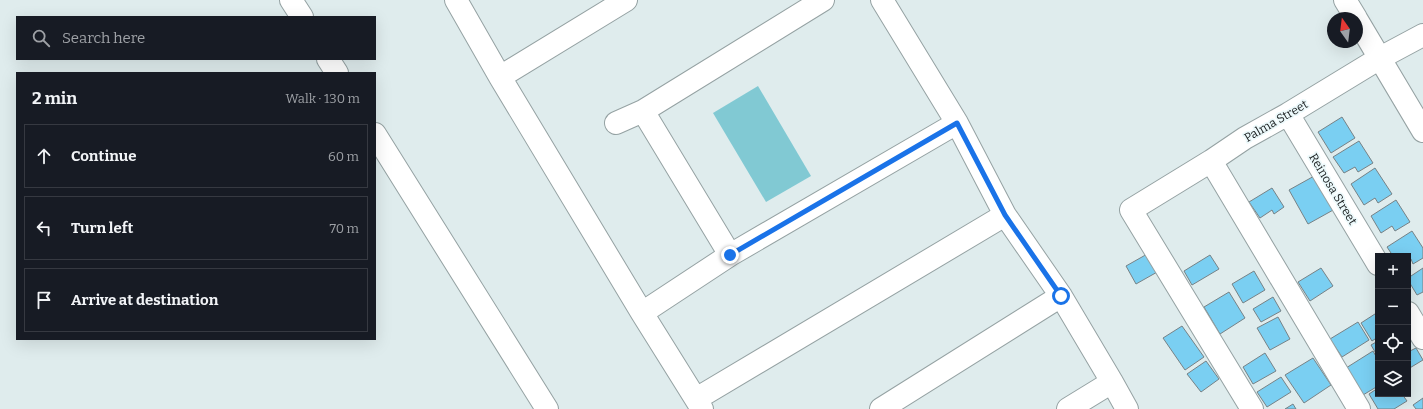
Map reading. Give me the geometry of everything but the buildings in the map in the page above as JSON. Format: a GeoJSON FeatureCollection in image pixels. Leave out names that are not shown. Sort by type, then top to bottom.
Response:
{"type":"FeatureCollection","features":[{"type":"Feature","properties":{"kind":"street"},"geometry":{"type":"LineString","coordinates":[[291,0],[301,16]]}},
{"type":"Feature","properties":{"kind":"street"},"geometry":{"type":"LineString","coordinates":[[456,0],[642,313],[699,404],[1005,215]]}},
{"type":"Feature","properties":{"kind":"street"},"geometry":{"type":"LineString","coordinates":[[500,76],[626,0]]}},
{"type":"Feature","properties":{"kind":"street"},"geometry":{"type":"LineString","coordinates":[[616,123],[643,111],[822,0]]}},
{"type":"Feature","properties":{"kind":"street"},"geometry":{"type":"LineString","coordinates":[[882,0],[957,123],[1005,215],[1061,296],[1127,409]]}},
{"type":"Feature","properties":{"kind":"street"},"geometry":{"type":"LineString","coordinates":[[1345,0],[1352,12]]}},
{"type":"Feature","properties":{"kind":"street"},"geometry":{"type":"LineString","coordinates":[[1363,30],[1423,131]]}},
{"type":"Feature","properties":{"kind":"street","name":"Palma Street"},"geometry":{"type":"LineString","coordinates":[[1252,409],[1131,210],[1211,161],[1245,138],[1288,114],[1380,58],[1423,35]]}},
{"type":"Feature","properties":{"kind":"street"},"geometry":{"type":"LineString","coordinates":[[329,60],[336,72]]}},
{"type":"Feature","properties":{"kind":"street"},"geometry":{"type":"LineString","coordinates":[[643,111],[730,255]]}},
{"type":"Feature","properties":{"kind":"street","name":"Reinosa Street"},"geometry":{"type":"LineString","coordinates":[[1288,114],[1375,259]]}},
{"type":"Feature","properties":{"kind":"street"},"geometry":{"type":"LineString","coordinates":[[642,313],[730,255],[957,123]]}},
{"type":"Feature","properties":{"kind":"street"},"geometry":{"type":"LineString","coordinates":[[376,136],[547,409]]}},
{"type":"Feature","properties":{"kind":"street"},"geometry":{"type":"LineString","coordinates":[[1211,161],[1359,409]]}},
{"type":"Feature","properties":{"kind":"street"},"geometry":{"type":"LineString","coordinates":[[882,409],[1061,296]]}},
{"type":"Feature","properties":{"kind":"street"},"geometry":{"type":"LineString","coordinates":[[1411,318],[1423,338]]}},
{"type":"Feature","properties":{"kind":"street"},"geometry":{"type":"LineString","coordinates":[[1068,409],[1112,382]]}},
{"type":"Feature","properties":{"kind":"shaded area"},"geometry":{"type":"Polygon","coordinates":[[[758,86],[811,176],[766,202],[713,113],[758,86]]]}},
{"type":"Feature","properties":{"kind":"route"},"geometry":{"type":"LineString","coordinates":[[730,255],[957,123],[1005,215],[1061,296]]}}]}
